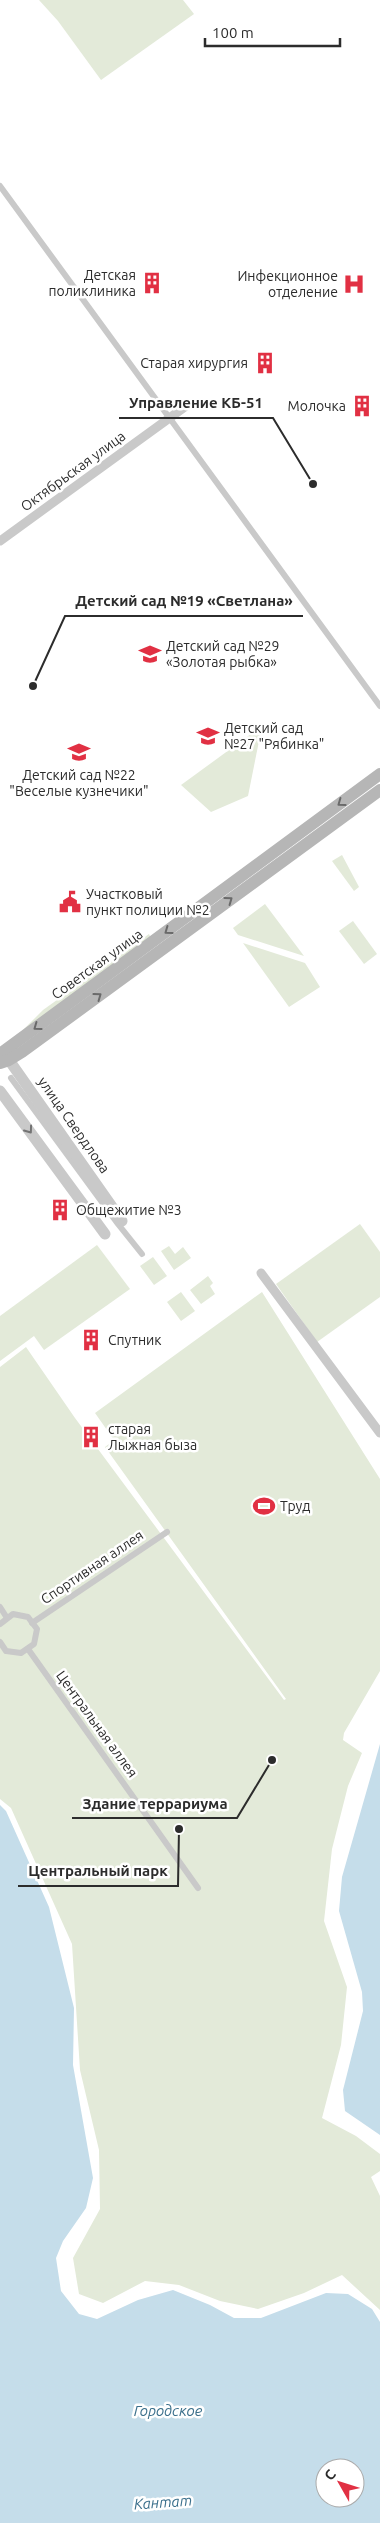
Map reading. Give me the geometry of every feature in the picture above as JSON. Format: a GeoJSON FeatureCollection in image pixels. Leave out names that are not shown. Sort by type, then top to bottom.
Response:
{"type":"FeatureCollection","features":[{"type":"Feature","properties":{"kind":"main road","name":"Советская улица"},"geometry":{"type":"LineString","coordinates":[[3,1055],[380,774]]}},
{"type":"Feature","properties":{"kind":"main road","name":"Советская улица"},"geometry":{"type":"LineString","coordinates":[[3,1055],[380,790]]}},
{"type":"Feature","properties":{"kind":"street"},"geometry":{"type":"LineString","coordinates":[[0,186],[380,706]]}},
{"type":"Feature","properties":{"kind":"street","name":"Октябрьская улица"},"geometry":{"type":"LineString","coordinates":[[0,541],[186,406]]}},
{"type":"Feature","properties":{"kind":"street","name":"улица Свердлова"},"geometry":{"type":"LineString","coordinates":[[3,1055],[122,1221]]}},
{"type":"Feature","properties":{"kind":"street"},"geometry":{"type":"LineString","coordinates":[[11,1078],[142,1254]]}},
{"type":"Feature","properties":{"kind":"street"},"geometry":{"type":"LineString","coordinates":[[0,1091],[105,1234]]}},
{"type":"Feature","properties":{"kind":"street"},"geometry":{"type":"LineString","coordinates":[[261,1273],[380,1433]]}},
{"type":"Feature","properties":{"kind":"street","name":"Спортивная аллея"},"geometry":{"type":"LineString","coordinates":[[32,1623],[167,1532]]}},
{"type":"Feature","properties":{"kind":"street"},"geometry":{"type":"LineString","coordinates":[[0,1607],[7,1618]]}},
{"type":"Feature","properties":{"kind":"street"},"geometry":{"type":"LineString","coordinates":[[0,1624],[13,1614],[28,1617],[37,1629],[34,1644],[22,1653],[6,1651],[0,1642]]}},
{"type":"Feature","properties":{"kind":"street","name":"Центральная аллея"},"geometry":{"type":"LineString","coordinates":[[28,1649],[198,1888]]}},
{"type":"Feature","properties":{"kind":"green space"},"geometry":{"type":"Polygon","coordinates":[[[39,0],[183,0],[194,14],[101,80],[58,21],[39,0]]]}},
{"type":"Feature","properties":{"kind":"green space"},"geometry":{"type":"Polygon","coordinates":[[[262,726],[248,796],[211,812],[181,785],[262,726]]]}},
{"type":"Feature","properties":{"kind":"green space"},"geometry":{"type":"Polygon","coordinates":[[[342,855],[359,887],[354,891],[332,861],[342,855]]]}},
{"type":"Feature","properties":{"kind":"green space"},"geometry":{"type":"Polygon","coordinates":[[[265,904],[304,956],[238,935],[233,928],[265,904]]]}},
{"type":"Feature","properties":{"kind":"green space"},"geometry":{"type":"Polygon","coordinates":[[[353,921],[377,954],[364,964],[339,931],[353,921]]]}},
{"type":"Feature","properties":{"kind":"green space"},"geometry":{"type":"Polygon","coordinates":[[[149,934],[151,938],[17,1036],[43,1010],[149,934]]]}},
{"type":"Feature","properties":{"kind":"green space"},"geometry":{"type":"Polygon","coordinates":[[[243,943],[305,963],[320,987],[289,1007],[243,943]]]}},
{"type":"Feature","properties":{"kind":"green space"},"geometry":{"type":"Polygon","coordinates":[[[360,1224],[380,1252],[380,1297],[317,1342],[276,1284],[360,1224]]]}},
{"type":"Feature","properties":{"kind":"green space"},"geometry":{"type":"Polygon","coordinates":[[[97,1245],[130,1289],[44,1350],[34,1336],[0,1361],[0,1316],[97,1245]]]}},
{"type":"Feature","properties":{"kind":"green space"},"geometry":{"type":"Polygon","coordinates":[[[169,1246],[175,1254],[183,1247],[191,1258],[174,1270],[161,1251],[169,1246]]]}},
{"type":"Feature","properties":{"kind":"green space"},"geometry":{"type":"Polygon","coordinates":[[[153,1257],[167,1276],[154,1285],[140,1266],[153,1257]]]}},
{"type":"Feature","properties":{"kind":"green space"},"geometry":{"type":"Polygon","coordinates":[[[208,1276],[213,1283],[210,1286],[215,1294],[201,1304],[190,1290],[208,1276]]]}},
{"type":"Feature","properties":{"kind":"green space"},"geometry":{"type":"Polygon","coordinates":[[[181,1292],[195,1311],[181,1321],[167,1302],[181,1292]]]}},
{"type":"Feature","properties":{"kind":"green space"},"geometry":{"type":"Polygon","coordinates":[[[262,1292],[380,1479],[380,1671],[344,1733],[343,1740],[362,1753],[348,1786],[332,1849],[324,1921],[347,1987],[341,2045],[322,2118],[356,2136],[380,2154],[380,2171],[371,2177],[380,2196],[380,2310],[342,2275],[304,2293],[258,2309],[220,2301],[179,2285],[145,2281],[103,2303],[79,2294],[73,2258],[100,2209],[99,2150],[80,2070],[72,1944],[11,1808],[0,1799],[0,1367],[26,1347],[75,1418],[284,1700],[286,1699],[105,1447],[114,1440],[95,1413],[262,1292]]]}},
{"type":"Feature","properties":{"kind":"water"},"geometry":{"type":"Polygon","coordinates":[[[380,1744],[380,2135],[345,2111],[343,2090],[363,2011],[362,1992],[339,1911],[342,1877],[380,1744]]]}},
{"type":"Feature","properties":{"kind":"water","name":"Городское"},"geometry":{"type":"Polygon","coordinates":[[[0,1805],[6,1811],[49,1907],[74,2008],[73,2065],[93,2178],[86,2208],[63,2241],[56,2258],[61,2291],[79,2314],[97,2319],[138,2300],[173,2290],[210,2305],[234,2318],[261,2318],[326,2293],[348,2294],[372,2309],[380,2322],[380,2523],[0,2523],[0,1805]]]}},
{"type":"Feature","properties":{"kind":"place","name":"Детская поликлиника"},"geometry":{"type":"Point","coordinates":[152,283]}},
{"type":"Feature","properties":{"kind":"place","name":"Инфекционное отделение"},"geometry":{"type":"Point","coordinates":[354,284]}},
{"type":"Feature","properties":{"kind":"place","name":"Старая хирургия"},"geometry":{"type":"Point","coordinates":[265,363]}},
{"type":"Feature","properties":{"kind":"place","name":"Молочка"},"geometry":{"type":"Point","coordinates":[362,406]}},
{"type":"Feature","properties":{"kind":"place","name":"Управление КБ-51"},"geometry":{"type":"Point","coordinates":[313,484]}},
{"type":"Feature","properties":{"kind":"place","name":"Детский сад №29 «Золотая рыбка»"},"geometry":{"type":"Point","coordinates":[150,654]}},
{"type":"Feature","properties":{"kind":"place","name":"Детский сад №19 «Светлана»"},"geometry":{"type":"Point","coordinates":[33,686]}},
{"type":"Feature","properties":{"kind":"place","name":"Детский сад №27 \"Рябинка\""},"geometry":{"type":"Point","coordinates":[208,736]}},
{"type":"Feature","properties":{"kind":"place","name":"Детский сад №22 \"Веселые кузнечики\""},"geometry":{"type":"Point","coordinates":[79,752]}},
{"type":"Feature","properties":{"kind":"place","name":"Участковый пункт полиции №2"},"geometry":{"type":"Point","coordinates":[70,902]}},
{"type":"Feature","properties":{"kind":"place","name":"Общежитие №3"},"geometry":{"type":"Point","coordinates":[60,1210]}},
{"type":"Feature","properties":{"kind":"place","name":"Спутник"},"geometry":{"type":"Point","coordinates":[91,1340]}},
{"type":"Feature","properties":{"kind":"place","name":"старая Лыжная быза"},"geometry":{"type":"Point","coordinates":[91,1437]}},
{"type":"Feature","properties":{"kind":"place","name":"Труд"},"geometry":{"type":"Point","coordinates":[264,1506]}},
{"type":"Feature","properties":{"kind":"place","name":"Здание террариума"},"geometry":{"type":"Point","coordinates":[272,1760]}},
{"type":"Feature","properties":{"kind":"place","name":"Центральный парк"},"geometry":{"type":"Point","coordinates":[179,1829]}},
{"type":"Feature","properties":{"kind":"water label","name":"Кантат"},"geometry":{"type":"Point","coordinates":[163,2502]}}]}
